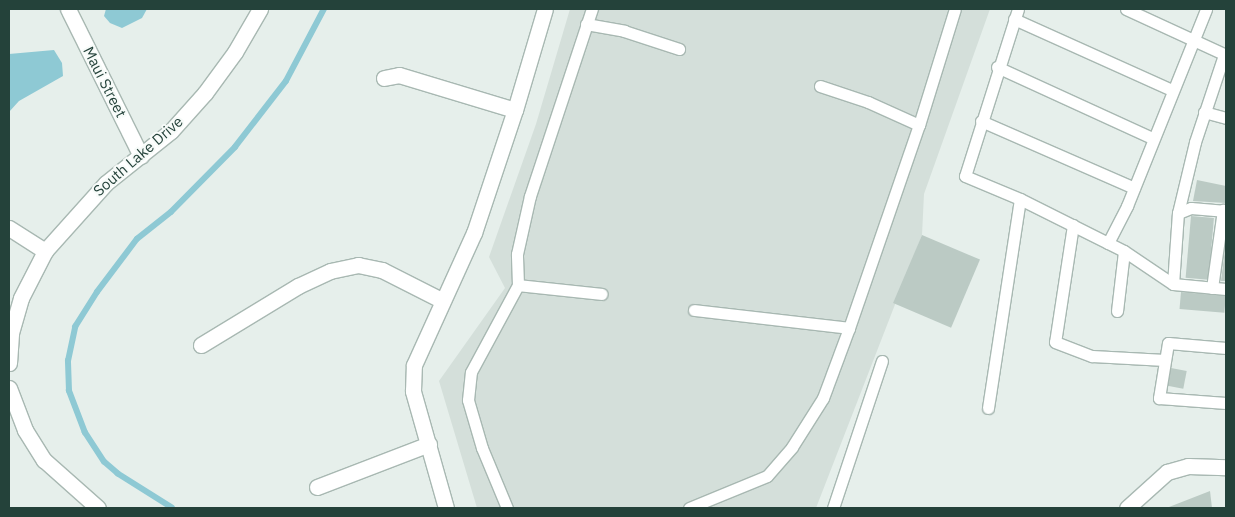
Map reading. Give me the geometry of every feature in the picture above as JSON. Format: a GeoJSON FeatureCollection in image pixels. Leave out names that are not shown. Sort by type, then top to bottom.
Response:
{"type":"FeatureCollection","features":[{"type":"Feature","properties":{"kind":"street","name":"Maui Street"},"geometry":{"type":"LineString","coordinates":[[68,9],[141,156]]}},
{"type":"Feature","properties":{"kind":"street","name":"South Lake Drive"},"geometry":{"type":"LineString","coordinates":[[9,363],[11,333],[21,298],[45,251],[106,183],[171,132],[205,93],[235,52],[260,9]]}},
{"type":"Feature","properties":{"kind":"street"},"geometry":{"type":"LineString","coordinates":[[446,508],[412,378],[414,365],[474,233],[515,110],[545,9]]}},
{"type":"Feature","properties":{"kind":"street"},"geometry":{"type":"LineString","coordinates":[[384,78],[399,75],[515,110]]}},
{"type":"Feature","properties":{"kind":"street"},"geometry":{"type":"LineString","coordinates":[[9,228],[45,251]]}},
{"type":"Feature","properties":{"kind":"street"},"geometry":{"type":"LineString","coordinates":[[201,345],[298,286],[330,271],[358,265],[382,270],[443,301]]}},
{"type":"Feature","properties":{"kind":"street"},"geometry":{"type":"LineString","coordinates":[[9,388],[25,430],[44,460],[98,508]]}},
{"type":"Feature","properties":{"kind":"street"},"geometry":{"type":"LineString","coordinates":[[317,487],[428,444]]}},
{"type":"Feature","properties":{"kind":"street"},"geometry":{"type":"LineString","coordinates":[[1127,508],[1167,472],[1188,466],[1226,467]]}},
{"type":"Feature","properties":{"kind":"lane"},"geometry":{"type":"LineString","coordinates":[[507,508],[482,448],[468,400],[471,372],[518,284],[517,254],[530,196],[592,9]]}},
{"type":"Feature","properties":{"kind":"lane"},"geometry":{"type":"LineString","coordinates":[[689,508],[736,491],[766,476],[779,462],[823,398],[920,124],[956,9]]}},
{"type":"Feature","properties":{"kind":"lane"},"geometry":{"type":"LineString","coordinates":[[1126,9],[1225,55],[1204,112],[1178,213],[1173,284]]}},
{"type":"Feature","properties":{"kind":"lane"},"geometry":{"type":"LineString","coordinates":[[1108,243],[1134,188],[1152,138],[1206,9]]}},
{"type":"Feature","properties":{"kind":"lane"},"geometry":{"type":"LineString","coordinates":[[1172,90],[1016,14],[997,67],[965,176],[1020,199],[1124,251],[1173,284],[1226,289]]}},
{"type":"Feature","properties":{"kind":"lane"},"geometry":{"type":"LineString","coordinates":[[586,24],[624,31],[679,48]]}},
{"type":"Feature","properties":{"kind":"lane"},"geometry":{"type":"LineString","coordinates":[[997,67],[1152,138]]}},
{"type":"Feature","properties":{"kind":"lane"},"geometry":{"type":"LineString","coordinates":[[820,86],[868,102],[920,124]]}},
{"type":"Feature","properties":{"kind":"lane"},"geometry":{"type":"LineString","coordinates":[[1204,112],[1226,118]]}},
{"type":"Feature","properties":{"kind":"lane"},"geometry":{"type":"LineString","coordinates":[[981,121],[1134,188]]}},
{"type":"Feature","properties":{"kind":"lane"},"geometry":{"type":"LineString","coordinates":[[988,408],[1020,199]]}},
{"type":"Feature","properties":{"kind":"lane"},"geometry":{"type":"LineString","coordinates":[[1178,213],[1191,208],[1224,211],[1212,288]]}},
{"type":"Feature","properties":{"kind":"lane"},"geometry":{"type":"LineString","coordinates":[[1073,225],[1055,342],[1092,356],[1165,360]]}},
{"type":"Feature","properties":{"kind":"lane"},"geometry":{"type":"LineString","coordinates":[[1117,311],[1124,251]]}},
{"type":"Feature","properties":{"kind":"lane"},"geometry":{"type":"LineString","coordinates":[[518,284],[602,294]]}},
{"type":"Feature","properties":{"kind":"lane"},"geometry":{"type":"LineString","coordinates":[[694,310],[849,328]]}},
{"type":"Feature","properties":{"kind":"lane"},"geometry":{"type":"LineString","coordinates":[[1226,348],[1168,344],[1159,398],[1226,403]]}},
{"type":"Feature","properties":{"kind":"lane"},"geometry":{"type":"LineString","coordinates":[[833,508],[882,361]]}},
{"type":"Feature","properties":{"kind":"shaded area"},"geometry":{"type":"Polygon","coordinates":[[[570,9],[990,9],[924,194],[922,235],[816,508],[477,508],[439,381],[505,288],[489,257],[536,124],[570,9]]]}},
{"type":"Feature","properties":{"kind":"water"},"geometry":{"type":"Polygon","coordinates":[[[106,9],[147,9],[142,18],[122,28],[110,23],[104,16],[106,9]]]}},
{"type":"Feature","properties":{"kind":"water"},"geometry":{"type":"Polygon","coordinates":[[[54,50],[62,63],[63,76],[19,101],[9,112],[9,54],[54,50]]]}},
{"type":"Feature","properties":{"kind":"building"},"geometry":{"type":"Polygon","coordinates":[[[1197,180],[1226,186],[1226,203],[1193,201],[1197,180]]]}},
{"type":"Feature","properties":{"kind":"building"},"geometry":{"type":"Polygon","coordinates":[[[1191,216],[1214,218],[1209,280],[1186,278],[1191,216]]]}},
{"type":"Feature","properties":{"kind":"building"},"geometry":{"type":"Polygon","coordinates":[[[922,235],[980,260],[951,328],[893,303],[922,235]]]}},
{"type":"Feature","properties":{"kind":"building"},"geometry":{"type":"Polygon","coordinates":[[[1226,241],[1226,281],[1221,281],[1226,241]]]}},
{"type":"Feature","properties":{"kind":"building"},"geometry":{"type":"Polygon","coordinates":[[[1181,292],[1226,296],[1224,313],[1180,309],[1181,292]]]}},
{"type":"Feature","properties":{"kind":"building"},"geometry":{"type":"Polygon","coordinates":[[[1171,368],[1187,371],[1183,389],[1168,386],[1171,368]]]}},
{"type":"Feature","properties":{"kind":"building"},"geometry":{"type":"Polygon","coordinates":[[[1210,491],[1212,508],[1169,508],[1169,507],[1210,491]]]}},
{"type":"Feature","properties":{"kind":"waterway"},"geometry":{"type":"LineString","coordinates":[[172,508],[118,474],[104,462],[85,433],[69,391],[68,361],[75,327],[97,292],[137,239],[171,212],[235,147],[286,81],[324,9]]}}]}
